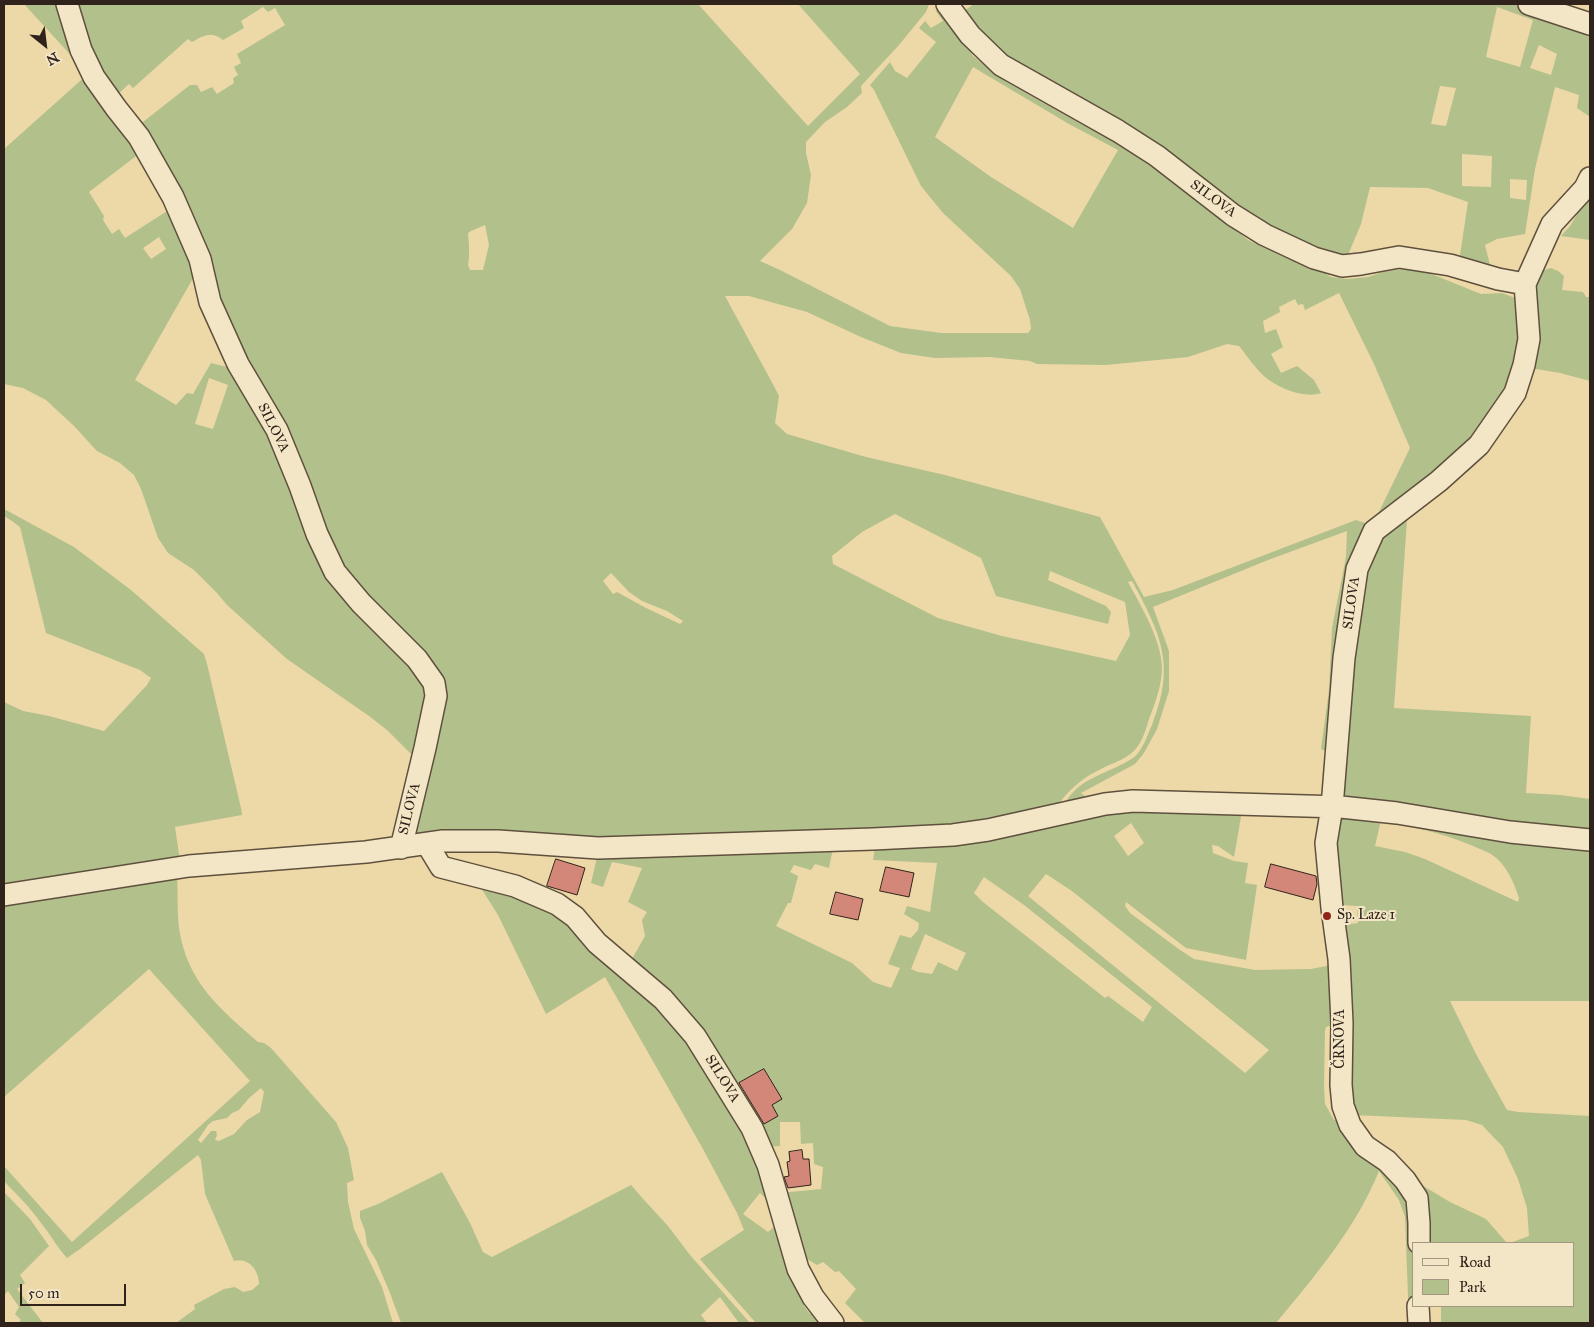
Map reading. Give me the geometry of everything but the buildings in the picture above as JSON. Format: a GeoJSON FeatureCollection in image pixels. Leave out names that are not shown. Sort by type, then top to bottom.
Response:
{"type":"FeatureCollection","features":[{"type":"Feature","properties":{"kind":"street","name":"SILOVA"},"geometry":{"type":"LineString","coordinates":[[67,4],[81,50],[94,77],[139,137],[173,197],[200,259],[210,302],[238,364],[277,430],[317,534],[335,572],[361,603],[417,660],[434,683],[436,696],[400,848]]}},
{"type":"Feature","properties":{"kind":"street","name":"SILOVA"},"geometry":{"type":"LineString","coordinates":[[947,4],[970,35],[1001,66],[1118,131],[1157,156],[1233,215],[1265,235],[1314,258],[1342,266],[1399,257],[1450,265],[1498,279],[1525,284]]}},
{"type":"Feature","properties":{"kind":"street"},"geometry":{"type":"LineString","coordinates":[[1529,4],[1590,24]]}},
{"type":"Feature","properties":{"kind":"street","name":"SILOVA"},"geometry":{"type":"LineString","coordinates":[[1332,807],[1344,658],[1357,569],[1374,531],[1439,481],[1479,445],[1515,393],[1524,365],[1529,339],[1525,284],[1552,224],[1585,188],[1590,178]]}},
{"type":"Feature","properties":{"kind":"street"},"geometry":{"type":"LineString","coordinates":[[4,895],[189,866],[357,853],[443,841],[498,840],[598,848],[864,840],[953,835],[988,830],[1105,804],[1133,801],[1332,807],[1397,813],[1510,832],[1590,840]]}},
{"type":"Feature","properties":{"kind":"street","name":"ČRNOVA"},"geometry":{"type":"LineString","coordinates":[[1332,807],[1326,844],[1339,959],[1343,1106],[1350,1125],[1365,1146],[1387,1161],[1405,1180],[1417,1198],[1419,1242]]}},
{"type":"Feature","properties":{"kind":"street","name":"SILOVA"},"geometry":{"type":"LineString","coordinates":[[427,844],[442,866],[515,886],[557,904],[575,917],[597,943],[663,999],[695,1036],[752,1128],[768,1165],[798,1269],[813,1297],[833,1323]]}},
{"type":"Feature","properties":{"kind":"street"},"geometry":{"type":"LineString","coordinates":[[1418,1307],[1419,1323]]}},
{"type":"Feature","properties":{"kind":"green space"},"geometry":{"type":"Polygon","coordinates":[[[24,4],[65,4],[77,62],[24,4]]]}},
{"type":"Feature","properties":{"kind":"green space"},"geometry":{"type":"Polygon","coordinates":[[[71,4],[698,4],[808,126],[860,74],[798,4],[929,4],[926,12],[899,45],[861,86],[862,93],[847,107],[825,122],[806,142],[806,153],[811,175],[807,203],[792,229],[760,261],[890,326],[941,333],[1028,333],[1031,329],[1020,289],[1011,276],[943,213],[921,186],[870,85],[890,62],[895,71],[907,78],[936,42],[919,28],[925,21],[931,28],[943,21],[936,11],[939,7],[954,22],[973,56],[1006,82],[1090,129],[1123,145],[1150,162],[1248,240],[1286,258],[1320,270],[1331,277],[1347,279],[1368,277],[1383,272],[1403,269],[1429,273],[1481,294],[1502,293],[1515,298],[1524,296],[1525,350],[1484,436],[1373,524],[1371,519],[1378,514],[1410,448],[1374,364],[1339,293],[1305,310],[1303,304],[1298,305],[1295,299],[1279,307],[1280,312],[1263,321],[1265,333],[1276,329],[1283,347],[1271,354],[1281,373],[1297,366],[1314,380],[1321,393],[1307,395],[1284,388],[1270,381],[1258,370],[1239,346],[1227,344],[1188,357],[1106,365],[1037,364],[1030,361],[989,357],[935,358],[901,353],[807,312],[749,296],[725,296],[779,396],[775,423],[787,434],[866,457],[945,475],[1100,517],[1144,597],[1173,590],[1356,520],[1365,523],[1327,801],[1169,795],[983,824],[673,843],[412,835],[439,702],[348,583],[248,374],[139,130],[143,122],[190,85],[197,85],[201,92],[212,87],[217,94],[234,83],[233,78],[238,75],[234,67],[241,63],[237,54],[285,25],[275,8],[268,12],[263,7],[241,21],[244,28],[223,40],[211,35],[192,42],[188,39],[133,88],[129,84],[114,98],[71,4]],[[973,67],[935,137],[991,177],[1073,228],[1118,150],[1069,124],[973,67]],[[485,225],[468,233],[468,265],[470,270],[483,270],[489,245],[485,225]],[[895,514],[862,532],[832,556],[833,564],[938,618],[1002,636],[1116,661],[1130,635],[1125,602],[1050,571],[1048,580],[1106,606],[1111,612],[1108,624],[996,596],[981,558],[895,514]],[[1347,531],[1268,560],[1153,607],[1169,651],[1169,691],[1157,729],[1144,753],[1135,764],[1081,793],[1085,796],[1150,791],[1322,798],[1332,754],[1321,749],[1329,690],[1332,628],[1346,557],[1347,531]],[[611,573],[603,581],[613,594],[617,592],[680,624],[683,621],[667,611],[642,601],[629,592],[611,573]],[[1132,581],[1128,582],[1144,612],[1158,645],[1162,674],[1156,700],[1140,744],[1123,759],[1084,779],[1060,802],[1065,803],[1087,781],[1133,758],[1142,747],[1152,725],[1163,685],[1164,667],[1162,650],[1151,617],[1132,581]]]}},
{"type":"Feature","properties":{"kind":"green space"},"geometry":{"type":"Polygon","coordinates":[[[974,4],[1517,4],[1590,29],[1590,117],[1577,108],[1579,95],[1555,87],[1535,169],[1525,234],[1497,239],[1485,245],[1492,273],[1459,262],[1468,202],[1428,188],[1370,187],[1361,224],[1345,262],[1297,246],[1007,64],[964,11],[974,4]],[[1497,7],[1486,57],[1520,67],[1533,20],[1497,7]],[[1539,45],[1530,68],[1551,75],[1557,54],[1539,45]],[[1440,86],[1431,124],[1446,126],[1456,88],[1440,86]],[[1462,154],[1462,186],[1491,187],[1492,156],[1462,154]],[[1510,179],[1510,198],[1526,200],[1527,180],[1510,179]]]}},
{"type":"Feature","properties":{"kind":"green space"},"geometry":{"type":"Polygon","coordinates":[[[89,73],[144,150],[89,192],[104,216],[103,220],[112,234],[119,229],[125,238],[175,206],[200,266],[135,380],[176,405],[187,393],[193,394],[211,363],[227,367],[232,358],[316,540],[429,679],[420,759],[411,754],[387,730],[369,716],[287,659],[227,605],[194,570],[168,553],[158,538],[141,489],[134,475],[120,463],[97,451],[46,400],[23,388],[4,384],[4,149],[89,73]],[[159,237],[143,248],[151,259],[166,249],[159,237]],[[209,378],[195,424],[213,429],[228,385],[209,378]]]}},
{"type":"Feature","properties":{"kind":"green space"},"geometry":{"type":"Polygon","coordinates":[[[1590,193],[1590,240],[1561,236],[1570,226],[1590,193]]]}},
{"type":"Feature","properties":{"kind":"green space"},"geometry":{"type":"Polygon","coordinates":[[[1551,268],[1564,276],[1562,290],[1583,292],[1586,297],[1589,297],[1590,294],[1590,381],[1530,368],[1503,430],[1474,466],[1407,520],[1394,708],[1531,716],[1526,793],[1590,799],[1590,834],[1343,800],[1349,649],[1370,548],[1504,418],[1532,313],[1537,276],[1544,270],[1551,268]]]}},
{"type":"Feature","properties":{"kind":"green space"},"geometry":{"type":"Polygon","coordinates":[[[4,509],[74,547],[131,590],[204,654],[242,815],[175,827],[180,861],[4,889],[4,702],[23,711],[104,731],[147,685],[151,678],[140,670],[46,633],[20,527],[4,516],[4,509]]]}},
{"type":"Feature","properties":{"kind":"green space"},"geometry":{"type":"Polygon","coordinates":[[[1132,809],[1242,811],[1234,857],[1218,846],[1212,845],[1213,853],[1234,861],[1248,863],[1245,883],[1257,885],[1246,960],[1186,948],[1126,902],[1125,906],[1130,913],[1194,959],[1255,970],[1311,969],[1336,964],[1337,1024],[1326,1027],[1325,1031],[1325,1104],[1334,1120],[1338,1120],[1410,1200],[1413,1307],[1409,1323],[1405,1217],[1399,1200],[1379,1171],[1370,1192],[1347,1232],[1276,1323],[865,1323],[845,1303],[856,1289],[839,1271],[835,1272],[823,1262],[817,1265],[797,1253],[780,1193],[821,1189],[823,1167],[814,1164],[813,1143],[801,1144],[800,1122],[780,1122],[780,1146],[765,1147],[751,1121],[628,966],[645,936],[642,920],[647,912],[628,902],[642,868],[612,862],[603,887],[591,883],[598,853],[833,848],[829,868],[815,864],[811,870],[794,865],[790,872],[798,876],[791,903],[788,903],[776,926],[852,963],[873,982],[891,988],[900,968],[888,964],[900,935],[911,938],[918,930],[919,923],[904,914],[907,906],[930,912],[937,863],[873,860],[875,846],[1132,809]],[[1131,823],[1114,836],[1128,856],[1144,843],[1131,823]],[[1046,874],[1028,896],[1245,1073],[1269,1050],[1072,891],[1046,874]],[[984,877],[974,893],[983,902],[1105,998],[1108,996],[1143,1022],[1152,1007],[1024,905],[984,877]],[[925,934],[911,969],[932,974],[938,962],[957,971],[966,953],[925,934]]]}},
{"type":"Feature","properties":{"kind":"green space"},"geometry":{"type":"Polygon","coordinates":[[[1355,814],[1590,848],[1590,1001],[1450,1001],[1476,1054],[1507,1110],[1590,1116],[1590,1323],[1441,1323],[1441,1307],[1574,1307],[1574,1242],[1513,1242],[1529,1236],[1527,1208],[1518,1179],[1503,1147],[1482,1125],[1466,1120],[1353,1115],[1342,925],[1358,923],[1357,906],[1341,905],[1333,833],[1341,817],[1355,814]],[[1381,820],[1375,846],[1405,852],[1425,859],[1518,902],[1519,898],[1509,874],[1491,854],[1462,841],[1381,820]]]}},
{"type":"Feature","properties":{"kind":"green space"},"geometry":{"type":"Polygon","coordinates":[[[177,874],[179,928],[189,964],[197,979],[230,1017],[258,1042],[264,1043],[271,1048],[336,1122],[348,1148],[354,1180],[347,1183],[348,1202],[354,1229],[382,1287],[393,1323],[176,1323],[195,1309],[194,1305],[224,1289],[235,1287],[243,1292],[252,1290],[259,1284],[257,1274],[252,1266],[244,1261],[234,1261],[205,1194],[201,1160],[198,1155],[67,1258],[32,1212],[4,1181],[4,1166],[72,1242],[250,1081],[149,969],[4,1097],[4,903],[177,874]],[[261,1088],[239,1110],[227,1118],[213,1121],[198,1140],[201,1143],[211,1131],[216,1131],[215,1140],[219,1141],[234,1134],[247,1120],[260,1112],[264,1092],[261,1088]]]}},
{"type":"Feature","properties":{"kind":"green space"},"geometry":{"type":"Polygon","coordinates":[[[476,880],[542,899],[658,999],[746,1125],[771,1204],[760,1193],[743,1214],[768,1232],[780,1222],[810,1298],[804,1306],[810,1314],[818,1309],[832,1323],[756,1323],[700,1259],[744,1230],[703,1149],[605,977],[546,1014],[498,915],[476,880]]]}},
{"type":"Feature","properties":{"kind":"green space"},"geometry":{"type":"Polygon","coordinates":[[[442,1172],[470,1223],[483,1252],[492,1257],[631,1185],[750,1323],[739,1323],[720,1297],[701,1315],[707,1323],[401,1323],[376,1260],[367,1245],[360,1211],[442,1172]]]}},
{"type":"Feature","properties":{"kind":"green space"},"geometry":{"type":"Polygon","coordinates":[[[1415,1181],[1450,1202],[1486,1219],[1506,1242],[1422,1242],[1415,1181]]]}},
{"type":"Feature","properties":{"kind":"green space"},"geometry":{"type":"Polygon","coordinates":[[[4,1192],[30,1219],[49,1246],[20,1275],[25,1283],[17,1289],[43,1323],[18,1323],[21,1320],[15,1314],[19,1307],[8,1291],[4,1295],[4,1192]]]}},
{"type":"Feature","properties":{"kind":"place","name":"Sp. Laze 1"},"geometry":{"type":"Point","coordinates":[1327,916]}}]}
